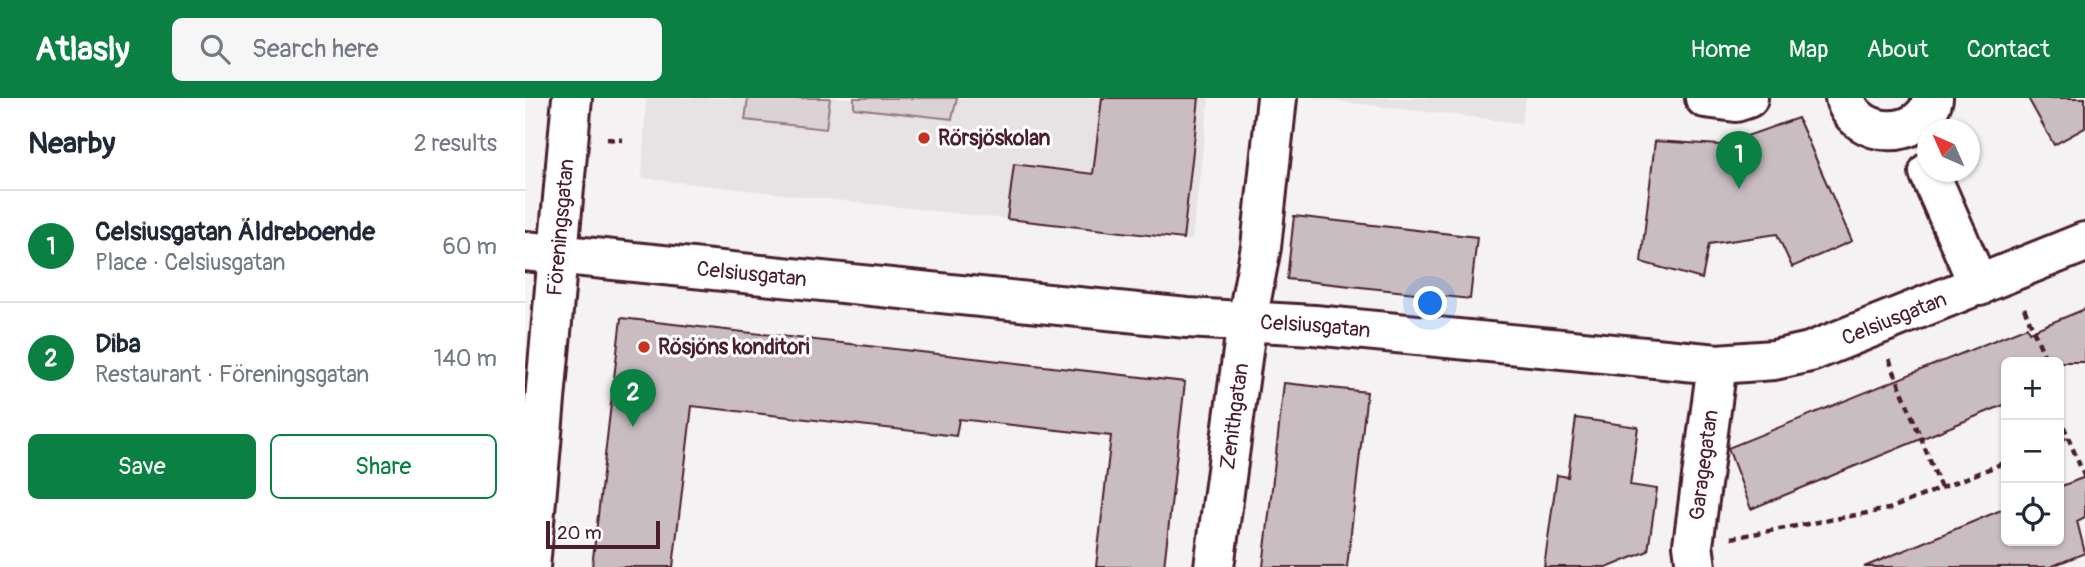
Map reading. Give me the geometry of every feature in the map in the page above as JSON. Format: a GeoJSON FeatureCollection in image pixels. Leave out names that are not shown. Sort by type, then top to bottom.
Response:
{"type":"FeatureCollection","features":[{"type":"Feature","properties":{"kind":"street","name":"Föreningsgatan"},"geometry":{"type":"LineString","coordinates":[[530,567],[542,253],[572,98]]}},
{"type":"Feature","properties":{"kind":"street","name":"Zenithgatan"},"geometry":{"type":"LineString","coordinates":[[1214,567],[1247,321],[1261,247],[1277,98]]}},
{"type":"Feature","properties":{"kind":"street"},"geometry":{"type":"LineString","coordinates":[[1705,98],[1736,102],[1748,98]]}},
{"type":"Feature","properties":{"kind":"street"},"geometry":{"type":"LineString","coordinates":[[1845,98],[1855,117],[1867,127],[1897,131],[1921,112]]}},
{"type":"Feature","properties":{"kind":"street"},"geometry":{"type":"LineString","coordinates":[[1936,182],[1994,279]]}},
{"type":"Feature","properties":{"kind":"street","name":"Celsiusgatan"},"geometry":{"type":"LineString","coordinates":[[542,253],[1187,318],[1247,321],[1717,364],[1773,360],[1810,352],[1876,328],[2085,242]]}},
{"type":"Feature","properties":{"kind":"street","name":"Garagegatan"},"geometry":{"type":"LineString","coordinates":[[1695,556],[1717,364]]}},
{"type":"Feature","properties":{"kind":"path"},"geometry":{"type":"LineString","coordinates":[[1994,279],[2044,357]]}},
{"type":"Feature","properties":{"kind":"path"},"geometry":{"type":"LineString","coordinates":[[1876,328],[1941,488]]}},
{"type":"Feature","properties":{"kind":"path"},"geometry":{"type":"LineString","coordinates":[[2061,420],[2085,478]]}},
{"type":"Feature","properties":{"kind":"path"},"geometry":{"type":"LineString","coordinates":[[2064,438],[2069,436]]}},
{"type":"Feature","properties":{"kind":"path"},"geometry":{"type":"LineString","coordinates":[[1695,556],[1889,509],[2001,464]]}},
{"type":"Feature","properties":{"kind":"shaded area","name":"Rörsjöskolan"},"geometry":{"type":"Polygon","coordinates":[[[646,98],[1209,98],[1192,240],[642,178],[646,98]]]}},
{"type":"Feature","properties":{"kind":"shaded area"},"geometry":{"type":"Polygon","coordinates":[[[748,98],[830,98],[826,129],[745,120],[748,98]]]}},
{"type":"Feature","properties":{"kind":"shaded area"},"geometry":{"type":"Polygon","coordinates":[[[854,98],[957,98],[952,119],[854,108],[854,98]]]}},
{"type":"Feature","properties":{"kind":"shaded area"},"geometry":{"type":"Polygon","coordinates":[[[1309,98],[1526,98],[1521,123],[1309,98]]]}},
{"type":"Feature","properties":{"kind":"building"},"geometry":{"type":"Polygon","coordinates":[[[1102,98],[1199,98],[1183,239],[1007,219],[1014,164],[1093,174],[1102,98]]]}},
{"type":"Feature","properties":{"kind":"building"},"geometry":{"type":"Polygon","coordinates":[[[2028,98],[2085,98],[2085,128],[2054,145],[2028,98]]]}},
{"type":"Feature","properties":{"kind":"building"},"geometry":{"type":"Polygon","coordinates":[[[1798,118],[1852,241],[1792,267],[1777,234],[1709,244],[1702,279],[1641,262],[1655,141],[1721,145],[1798,118]]]}},
{"type":"Feature","properties":{"kind":"building"},"geometry":{"type":"Polygon","coordinates":[[[1294,216],[1477,237],[1470,299],[1287,279],[1294,216]]]}},
{"type":"Feature","properties":{"kind":"building"},"geometry":{"type":"Polygon","coordinates":[[[2085,309],[2085,362],[2064,362],[2064,357],[2001,357],[2001,406],[1751,509],[1728,448],[2027,327],[2029,332],[2085,309]]]}},
{"type":"Feature","properties":{"kind":"building"},"geometry":{"type":"Polygon","coordinates":[[[621,318],[1185,382],[1164,567],[1096,567],[1111,436],[959,419],[956,436],[692,406],[673,567],[592,567],[621,318]]]}},
{"type":"Feature","properties":{"kind":"building"},"geometry":{"type":"Polygon","coordinates":[[[1284,383],[1367,392],[1347,567],[1263,567],[1284,383]]]}},
{"type":"Feature","properties":{"kind":"building"},"geometry":{"type":"Polygon","coordinates":[[[1576,418],[1638,427],[1630,485],[1657,489],[1648,551],[1609,567],[1544,567],[1557,475],[1568,477],[1576,418]]]}},
{"type":"Feature","properties":{"kind":"building"},"geometry":{"type":"Polygon","coordinates":[[[2085,477],[2085,517],[2077,521],[2085,553],[2050,567],[1864,567],[2001,510],[2001,546],[2064,546],[2064,485],[2085,477]]]}},
{"type":"Feature","properties":{"kind":"place","name":"Rörsjöskolan"},"geometry":{"type":"Point","coordinates":[924,138]}},
{"type":"Feature","properties":{"kind":"place","name":"Celsiusgatan Äldreboende"},"geometry":{"type":"Point","coordinates":[1739,189]}},
{"type":"Feature","properties":{"kind":"place","name":"Rösjöns konditori"},"geometry":{"type":"Point","coordinates":[644,347]}},
{"type":"Feature","properties":{"kind":"place","name":"Diba"},"geometry":{"type":"Point","coordinates":[633,427]}}]}
